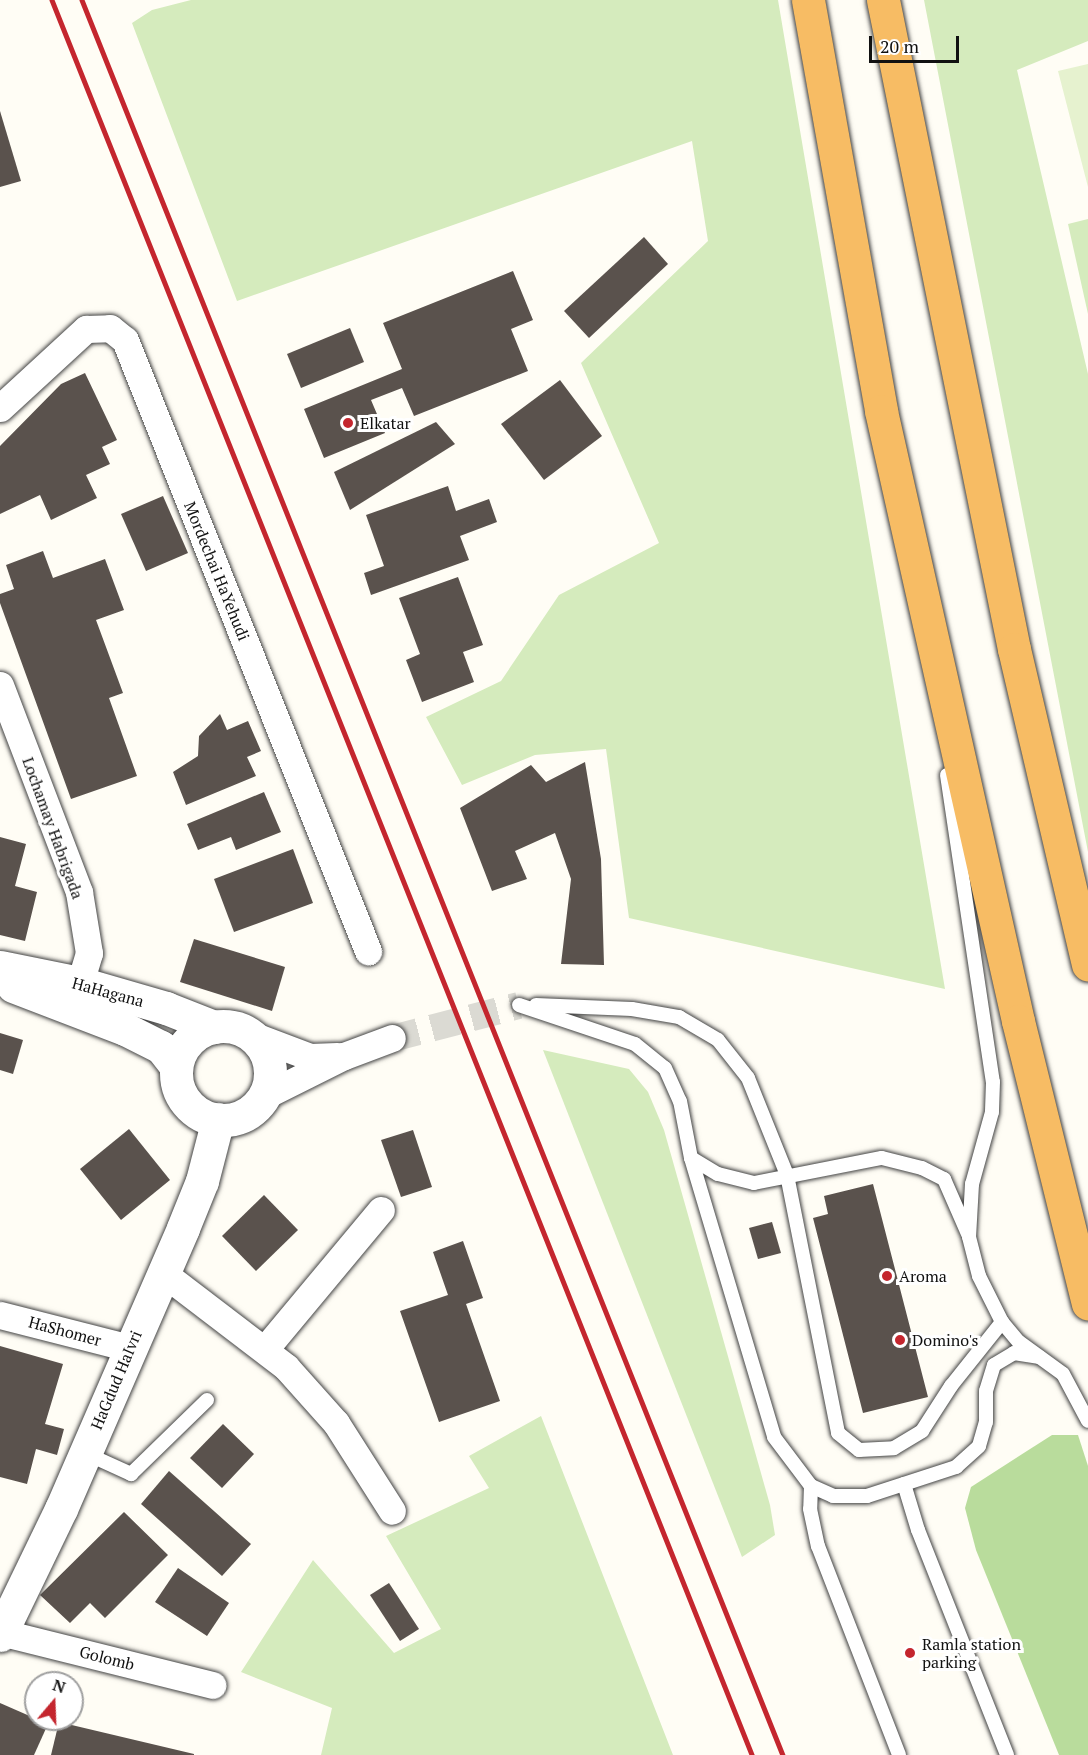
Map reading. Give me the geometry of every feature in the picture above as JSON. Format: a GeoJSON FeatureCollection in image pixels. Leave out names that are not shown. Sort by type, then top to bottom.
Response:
{"type":"FeatureCollection","features":[{"type":"Feature","properties":{"kind":"highway"},"geometry":{"type":"LineString","coordinates":[[808,0],[880,411],[1015,1009],[1088,1303]]}},
{"type":"Feature","properties":{"kind":"highway"},"geometry":{"type":"LineString","coordinates":[[883,0],[1014,649],[1088,964]]}},
{"type":"Feature","properties":{"kind":"street","name":"Mordechai HaYehudi"},"geometry":{"type":"LineString","coordinates":[[0,408],[86,328],[110,328],[125,340],[368,951]]}},
{"type":"Feature","properties":{"kind":"street","name":"Lochamay Habrigada"},"geometry":{"type":"LineString","coordinates":[[0,685],[79,892],[89,953],[76,996]]}},
{"type":"Feature","properties":{"kind":"street","name":"HaHagana"},"geometry":{"type":"LineString","coordinates":[[0,967],[76,996],[161,1047],[176,1066]]}},
{"type":"Feature","properties":{"kind":"street","name":"HaHagana"},"geometry":{"type":"LineString","coordinates":[[0,982],[76,996],[166,1008],[214,1027]]}},
{"type":"Feature","properties":{"kind":"street"},"geometry":{"type":"LineString","coordinates":[[344,1056],[309,1058],[229,1026],[214,1027],[189,1040],[176,1066],[176,1081],[190,1107],[218,1119],[244,1114],[264,1096],[344,1056],[392,1038]]}},
{"type":"Feature","properties":{"kind":"street"},"geometry":{"type":"LineString","coordinates":[[249,1034],[265,1052],[269,1066],[264,1096]]}},
{"type":"Feature","properties":{"kind":"street","name":"HaGdud HaIvri"},"geometry":{"type":"LineString","coordinates":[[0,1633],[85,1453],[129,1348],[164,1273],[202,1181],[218,1119]]}},
{"type":"Feature","properties":{"kind":"street"},"geometry":{"type":"LineString","coordinates":[[265,1349],[381,1210]]}},
{"type":"Feature","properties":{"kind":"street"},"geometry":{"type":"LineString","coordinates":[[164,1273],[265,1349],[336,1423],[393,1511]]}},
{"type":"Feature","properties":{"kind":"street","name":"HaShomer"},"geometry":{"type":"LineString","coordinates":[[0,1314],[129,1348]]}},
{"type":"Feature","properties":{"kind":"street","name":"Golomb"},"geometry":{"type":"LineString","coordinates":[[0,1633],[213,1685]]}},
{"type":"Feature","properties":{"kind":"lane"},"geometry":{"type":"LineString","coordinates":[[912,550],[993,1082],[992,1112],[972,1184],[969,1237]]}},
{"type":"Feature","properties":{"kind":"lane"},"geometry":{"type":"LineString","coordinates":[[1002,1322],[951,1386],[922,1431],[894,1448],[859,1450],[838,1433],[787,1175],[748,1078],[718,1040],[679,1017],[632,1009],[519,1005],[635,1044],[665,1068],[680,1101],[691,1158],[774,1437],[811,1486],[833,1496],[867,1496],[956,1467],[979,1446],[986,1422],[986,1391],[994,1365],[1014,1353],[1040,1357]]}},
{"type":"Feature","properties":{"kind":"lane"},"geometry":{"type":"LineString","coordinates":[[691,1158],[734,1179],[754,1183],[882,1158],[922,1168],[944,1179],[969,1237],[979,1276],[1002,1322],[1019,1342],[1063,1374],[1088,1421]]}},
{"type":"Feature","properties":{"kind":"lane"},"geometry":{"type":"LineString","coordinates":[[85,1453],[131,1474],[207,1400]]}},
{"type":"Feature","properties":{"kind":"lane"},"geometry":{"type":"LineString","coordinates":[[904,1484],[918,1530],[1007,1755]]}},
{"type":"Feature","properties":{"kind":"lane"},"geometry":{"type":"LineString","coordinates":[[811,1486],[812,1519],[818,1546],[899,1755]]}},
{"type":"Feature","properties":{"kind":"green space"},"geometry":{"type":"Polygon","coordinates":[[[191,0],[778,0],[945,989],[629,918],[606,749],[535,755],[462,785],[426,717],[501,681],[559,595],[659,543],[581,363],[708,241],[692,141],[237,301],[132,23],[152,10],[191,0]]]}},
{"type":"Feature","properties":{"kind":"green space"},"geometry":{"type":"Polygon","coordinates":[[[924,0],[1088,0],[1088,41],[1017,70],[1088,374],[1088,852],[924,0]]]}},
{"type":"Feature","properties":{"kind":"green space"},"geometry":{"type":"Polygon","coordinates":[[[1088,64],[1088,187],[1058,71],[1088,64]]]}},
{"type":"Feature","properties":{"kind":"green space"},"geometry":{"type":"Polygon","coordinates":[[[1088,219],[1088,314],[1068,224],[1088,219]]]}},
{"type":"Feature","properties":{"kind":"green space"},"geometry":{"type":"Polygon","coordinates":[[[543,1050],[629,1069],[648,1092],[664,1130],[770,1505],[775,1535],[742,1557],[543,1050]]]}},
{"type":"Feature","properties":{"kind":"green space"},"geometry":{"type":"Polygon","coordinates":[[[541,1416],[673,1755],[321,1755],[332,1708],[241,1672],[313,1560],[394,1653],[441,1629],[386,1536],[489,1488],[469,1456],[541,1416]]]}},
{"type":"Feature","properties":{"kind":"green space"},"geometry":{"type":"Polygon","coordinates":[[[1052,1435],[1078,1435],[1088,1466],[1088,1755],[1059,1755],[976,1550],[965,1508],[971,1487],[1052,1435]]]}},
{"type":"Feature","properties":{"kind":"building"},"geometry":{"type":"Polygon","coordinates":[[[0,111],[21,181],[0,187],[0,111]]]}},
{"type":"Feature","properties":{"kind":"building"},"geometry":{"type":"Polygon","coordinates":[[[644,237],[668,264],[589,338],[564,311],[644,237]]]}},
{"type":"Feature","properties":{"kind":"building"},"geometry":{"type":"Polygon","coordinates":[[[513,271],[533,320],[511,329],[528,371],[414,416],[402,388],[371,400],[385,433],[324,458],[304,409],[402,369],[383,323],[513,271]]]}},
{"type":"Feature","properties":{"kind":"building"},"geometry":{"type":"Polygon","coordinates":[[[350,328],[364,362],[301,388],[287,354],[350,328]]]}},
{"type":"Feature","properties":{"kind":"building"},"geometry":{"type":"Polygon","coordinates":[[[85,373],[117,440],[102,447],[110,464],[86,475],[97,498],[51,520],[40,495],[0,514],[0,446],[61,384],[85,373]]]}},
{"type":"Feature","properties":{"kind":"building"},"geometry":{"type":"Polygon","coordinates":[[[560,380],[602,436],[544,480],[501,424],[560,380]]]}},
{"type":"Feature","properties":{"kind":"building"},"geometry":{"type":"Polygon","coordinates":[[[436,422],[455,444],[350,510],[334,472],[436,422]]]}},
{"type":"Feature","properties":{"kind":"building"},"geometry":{"type":"Polygon","coordinates":[[[448,486],[456,511],[489,499],[497,522],[460,536],[469,560],[371,595],[364,573],[384,566],[366,515],[448,486]]]}},
{"type":"Feature","properties":{"kind":"building"},"geometry":{"type":"Polygon","coordinates":[[[163,496],[188,553],[146,571],[121,514],[163,496]]]}},
{"type":"Feature","properties":{"kind":"building"},"geometry":{"type":"Polygon","coordinates":[[[43,551],[53,578],[105,559],[124,610],[96,620],[123,693],[109,698],[137,776],[71,799],[0,603],[0,594],[14,589],[6,565],[43,551]]]}},
{"type":"Feature","properties":{"kind":"building"},"geometry":{"type":"Polygon","coordinates":[[[458,577],[483,645],[463,652],[474,682],[422,702],[406,660],[420,654],[399,598],[458,577]]]}},
{"type":"Feature","properties":{"kind":"building"},"geometry":{"type":"Polygon","coordinates":[[[220,714],[227,730],[248,721],[261,751],[247,757],[256,776],[186,805],[173,772],[198,756],[199,736],[220,714]]]}},
{"type":"Feature","properties":{"kind":"building"},"geometry":{"type":"Polygon","coordinates":[[[585,762],[601,859],[604,965],[561,964],[571,879],[555,833],[515,851],[527,879],[492,891],[460,808],[531,765],[546,782],[585,762]]]}},
{"type":"Feature","properties":{"kind":"building"},"geometry":{"type":"Polygon","coordinates":[[[264,792],[281,832],[236,850],[231,837],[198,850],[187,824],[264,792]]]}},
{"type":"Feature","properties":{"kind":"building"},"geometry":{"type":"Polygon","coordinates":[[[0,837],[26,844],[15,886],[37,892],[25,941],[0,935],[0,837]]]}},
{"type":"Feature","properties":{"kind":"building"},"geometry":{"type":"Polygon","coordinates":[[[293,849],[313,903],[234,932],[214,879],[293,849]]]}},
{"type":"Feature","properties":{"kind":"building"},"geometry":{"type":"Polygon","coordinates":[[[194,939],[285,967],[272,1011],[180,982],[194,939]]]}},
{"type":"Feature","properties":{"kind":"building"},"geometry":{"type":"Polygon","coordinates":[[[0,1033],[23,1040],[13,1074],[0,1070],[0,1033]]]}},
{"type":"Feature","properties":{"kind":"building"},"geometry":{"type":"Polygon","coordinates":[[[129,1129],[170,1180],[121,1220],[80,1169],[129,1129]]]}},
{"type":"Feature","properties":{"kind":"building"},"geometry":{"type":"Polygon","coordinates":[[[413,1130],[432,1187],[401,1197],[381,1140],[413,1130]]]}},
{"type":"Feature","properties":{"kind":"building"},"geometry":{"type":"Polygon","coordinates":[[[873,1184],[928,1397],[863,1413],[813,1218],[828,1214],[824,1196],[873,1184]]]}},
{"type":"Feature","properties":{"kind":"building"},"geometry":{"type":"Polygon","coordinates":[[[264,1195],[298,1230],[256,1271],[222,1236],[264,1195]]]}},
{"type":"Feature","properties":{"kind":"building"},"geometry":{"type":"Polygon","coordinates":[[[772,1222],[781,1253],[758,1259],[749,1228],[772,1222]]]}},
{"type":"Feature","properties":{"kind":"building"},"geometry":{"type":"Polygon","coordinates":[[[463,1241],[483,1298],[466,1304],[500,1401],[439,1422],[400,1311],[448,1295],[433,1252],[463,1241]]]}},
{"type":"Feature","properties":{"kind":"building"},"geometry":{"type":"Polygon","coordinates":[[[0,1346],[63,1364],[45,1424],[64,1429],[57,1455],[36,1449],[27,1484],[0,1477],[0,1346]]]}},
{"type":"Feature","properties":{"kind":"building"},"geometry":{"type":"Polygon","coordinates":[[[223,1424],[254,1454],[222,1488],[190,1458],[223,1424]]]}},
{"type":"Feature","properties":{"kind":"building"},"geometry":{"type":"Polygon","coordinates":[[[169,1471],[251,1544],[222,1576],[141,1504],[169,1471]]]}},
{"type":"Feature","properties":{"kind":"building"},"geometry":{"type":"Polygon","coordinates":[[[124,1512],[168,1555],[105,1618],[90,1603],[70,1623],[40,1595],[124,1512]]]}},
{"type":"Feature","properties":{"kind":"building"},"geometry":{"type":"Polygon","coordinates":[[[178,1568],[229,1603],[207,1636],[155,1602],[178,1568]]]}},
{"type":"Feature","properties":{"kind":"building"},"geometry":{"type":"Polygon","coordinates":[[[389,1583],[419,1629],[400,1641],[370,1595],[389,1583]]]}},
{"type":"Feature","properties":{"kind":"building"},"geometry":{"type":"Polygon","coordinates":[[[0,1703],[24,1714],[24,1731],[45,1731],[34,1755],[0,1755],[0,1703]]]}},
{"type":"Feature","properties":{"kind":"building"},"geometry":{"type":"Polygon","coordinates":[[[84,1728],[194,1754],[194,1755],[51,1755],[57,1731],[84,1731],[84,1728]]]}},
{"type":"Feature","properties":{"kind":"tunnel"},"geometry":{"type":"LineString","coordinates":[[392,1038],[519,1005]]}},
{"type":"Feature","properties":{"kind":"railway"},"geometry":{"type":"LineString","coordinates":[[52,0],[752,1755]]}},
{"type":"Feature","properties":{"kind":"railway"},"geometry":{"type":"LineString","coordinates":[[82,0],[783,1755]]}},
{"type":"Feature","properties":{"kind":"place","name":"Elkatar"},"geometry":{"type":"Point","coordinates":[348,423]}},
{"type":"Feature","properties":{"kind":"place","name":"Aroma"},"geometry":{"type":"Point","coordinates":[887,1276]}},
{"type":"Feature","properties":{"kind":"place","name":"Domino's"},"geometry":{"type":"Point","coordinates":[900,1340]}},
{"type":"Feature","properties":{"kind":"place","name":"Ramla station parking"},"geometry":{"type":"Point","coordinates":[910,1653]}}]}
